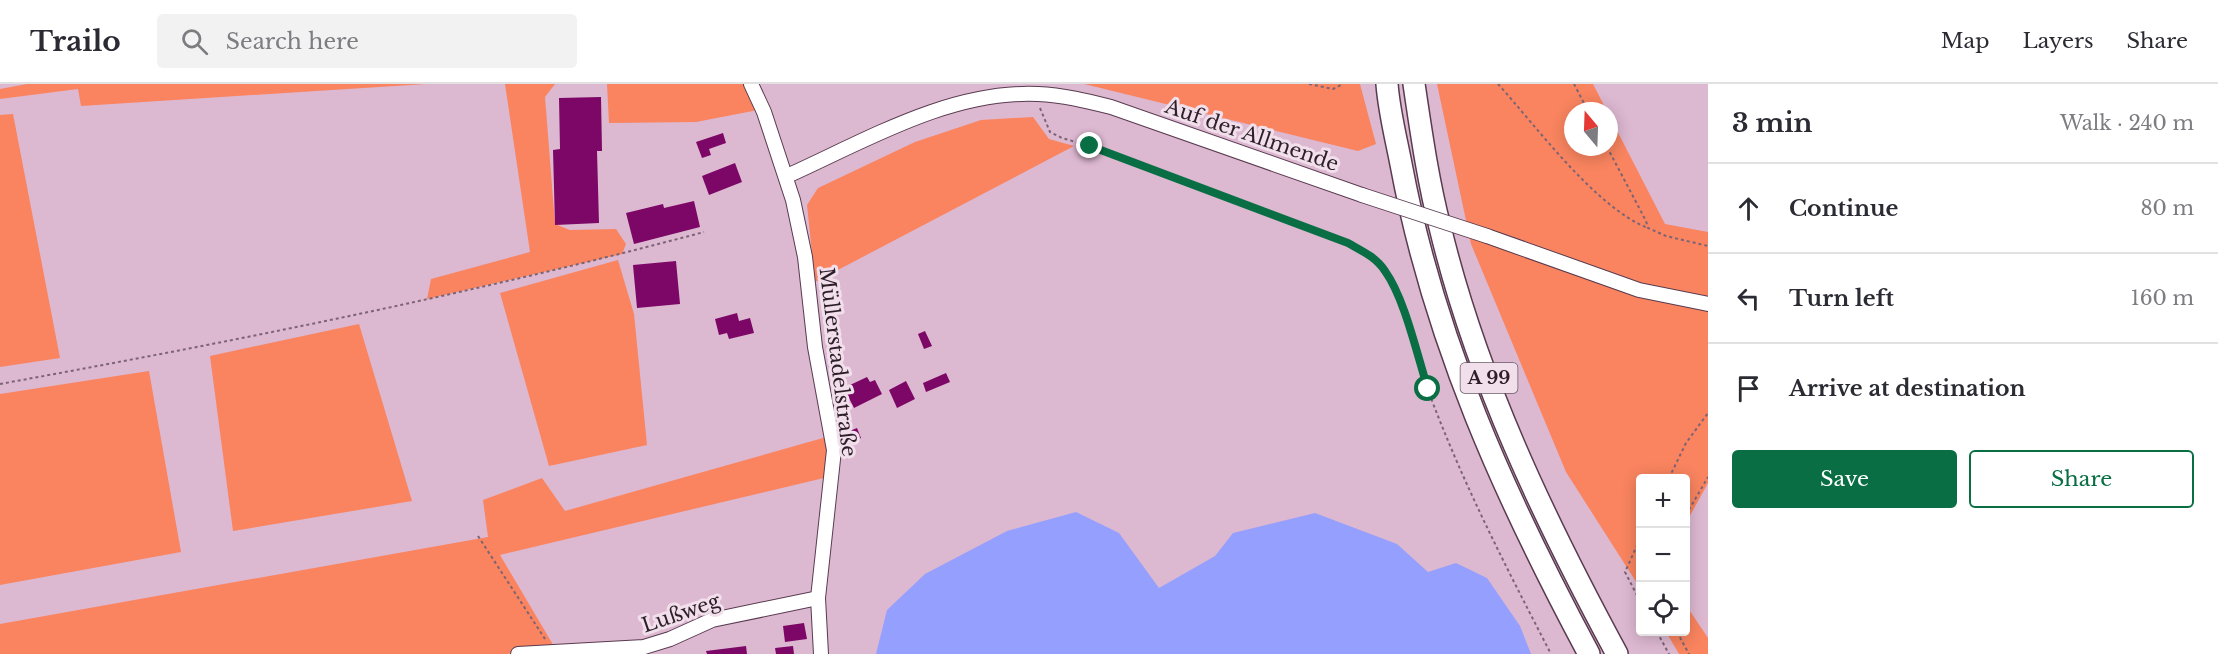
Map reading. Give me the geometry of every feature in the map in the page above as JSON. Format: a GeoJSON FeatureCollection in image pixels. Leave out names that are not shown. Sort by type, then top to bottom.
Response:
{"type":"FeatureCollection","features":[{"type":"Feature","properties":{"kind":"highway","name":"A 99"},"geometry":{"type":"LineString","coordinates":[[1387,84],[1413,231],[1446,344],[1510,500],[1590,654]]}},
{"type":"Feature","properties":{"kind":"highway","name":"A 99"},"geometry":{"type":"LineString","coordinates":[[1414,84],[1439,226],[1468,326],[1533,489],[1617,654]]}},
{"type":"Feature","properties":{"kind":"street","name":"Müllerstadelstraße"},"geometry":{"type":"LineString","coordinates":[[751,84],[787,176],[805,257],[815,347],[834,450],[818,597],[821,654]]}},
{"type":"Feature","properties":{"kind":"street","name":"Auf der Allmende"},"geometry":{"type":"LineString","coordinates":[[787,176],[915,119],[955,104],[997,96],[1037,94],[1068,97],[1111,107],[1639,290],[1706,304]]}},
{"type":"Feature","properties":{"kind":"street","name":"Lußweg"},"geometry":{"type":"LineString","coordinates":[[518,654],[644,647],[670,639],[712,620],[818,597]]}},
{"type":"Feature","properties":{"kind":"path"},"geometry":{"type":"LineString","coordinates":[[1309,84],[1334,88],[1343,84]]}},
{"type":"Feature","properties":{"kind":"path"},"geometry":{"type":"LineString","coordinates":[[1498,84],[1594,191],[1630,221],[1666,236],[1708,246]]}},
{"type":"Feature","properties":{"kind":"path"},"geometry":{"type":"LineString","coordinates":[[1574,84],[1583,102]]}},
{"type":"Feature","properties":{"kind":"path"},"geometry":{"type":"LineString","coordinates":[[1037,94],[1041,115],[1050,132],[1121,155],[1348,243],[1371,256],[1385,270],[1395,289],[1428,389],[1478,512],[1551,654]]}},
{"type":"Feature","properties":{"kind":"path"},"geometry":{"type":"LineString","coordinates":[[1612,156],[1648,228]]}},
{"type":"Feature","properties":{"kind":"path"},"geometry":{"type":"LineString","coordinates":[[0,384],[217,345],[622,254],[704,232]]}},
{"type":"Feature","properties":{"kind":"path"},"geometry":{"type":"LineString","coordinates":[[1671,474],[1686,443],[1708,413]]}},
{"type":"Feature","properties":{"kind":"path"},"geometry":{"type":"LineString","coordinates":[[1690,508],[1708,477]]}},
{"type":"Feature","properties":{"kind":"path"},"geometry":{"type":"LineString","coordinates":[[478,536],[553,652]]}},
{"type":"Feature","properties":{"kind":"path"},"geometry":{"type":"LineString","coordinates":[[1636,549],[1625,572],[1636,592]]}},
{"type":"Feature","properties":{"kind":"path"},"geometry":{"type":"LineString","coordinates":[[1659,636],[1669,654]]}},
{"type":"Feature","properties":{"kind":"path"},"geometry":{"type":"LineString","coordinates":[[1679,636],[1689,654]]}},
{"type":"Feature","properties":{"kind":"shaded area"},"geometry":{"type":"Polygon","coordinates":[[[27,84],[426,84],[81,106],[78,89],[0,99],[0,89],[27,84]]]}},
{"type":"Feature","properties":{"kind":"shaded area"},"geometry":{"type":"Polygon","coordinates":[[[505,84],[555,84],[545,97],[555,224],[570,230],[616,229],[626,244],[622,254],[427,299],[431,279],[530,252],[505,84]]]}},
{"type":"Feature","properties":{"kind":"shaded area"},"geometry":{"type":"Polygon","coordinates":[[[607,84],[745,84],[758,110],[696,122],[609,123],[607,84]]]}},
{"type":"Feature","properties":{"kind":"shaded area"},"geometry":{"type":"Polygon","coordinates":[[[1084,84],[1360,84],[1376,144],[1358,151],[1084,84]]]}},
{"type":"Feature","properties":{"kind":"shaded area"},"geometry":{"type":"Polygon","coordinates":[[[1437,84],[1593,84],[1602,102],[1564,102],[1564,156],[1618,156],[1618,133],[1665,224],[1708,232],[1708,483],[1690,516],[1690,474],[1636,474],[1636,582],[1566,472],[1471,244],[1437,84]]]}},
{"type":"Feature","properties":{"kind":"shaded area"},"geometry":{"type":"Polygon","coordinates":[[[13,114],[60,358],[0,367],[0,115],[13,114]]]}},
{"type":"Feature","properties":{"kind":"shaded area"},"geometry":{"type":"Polygon","coordinates":[[[1033,117],[1049,139],[1074,146],[815,282],[807,205],[818,188],[915,142],[981,120],[1033,117]]]}},
{"type":"Feature","properties":{"kind":"shaded area"},"geometry":{"type":"Polygon","coordinates":[[[618,260],[634,314],[647,445],[549,466],[500,293],[618,260]]]}},
{"type":"Feature","properties":{"kind":"shaded area"},"geometry":{"type":"Polygon","coordinates":[[[359,324],[412,501],[233,531],[210,356],[359,324]]]}},
{"type":"Feature","properties":{"kind":"shaded area"},"geometry":{"type":"Polygon","coordinates":[[[149,371],[181,552],[0,585],[0,394],[149,371]]]}},
{"type":"Feature","properties":{"kind":"shaded area"},"geometry":{"type":"Polygon","coordinates":[[[830,436],[828,477],[500,555],[555,648],[506,654],[0,654],[0,624],[488,537],[483,500],[542,478],[565,511],[830,436]]]}},
{"type":"Feature","properties":{"kind":"shaded area"},"geometry":{"type":"Polygon","coordinates":[[[1690,611],[1708,638],[1708,654],[1679,654],[1668,636],[1690,636],[1690,611]]]}},
{"type":"Feature","properties":{"kind":"water"},"geometry":{"type":"Polygon","coordinates":[[[1076,512],[1119,533],[1159,588],[1215,556],[1233,533],[1315,513],[1397,544],[1428,572],[1456,563],[1487,578],[1520,626],[1531,654],[876,654],[887,610],[925,574],[1007,531],[1076,512]]]}},
{"type":"Feature","properties":{"kind":"building"},"geometry":{"type":"Polygon","coordinates":[[[601,97],[602,151],[597,151],[599,223],[555,225],[553,150],[560,149],[559,98],[601,97]]]}},
{"type":"Feature","properties":{"kind":"building"},"geometry":{"type":"Polygon","coordinates":[[[723,133],[726,143],[709,149],[711,155],[702,158],[696,142],[723,133]]]}},
{"type":"Feature","properties":{"kind":"building"},"geometry":{"type":"Polygon","coordinates":[[[735,163],[742,182],[709,195],[702,176],[735,163]]]}},
{"type":"Feature","properties":{"kind":"building"},"geometry":{"type":"Polygon","coordinates":[[[694,201],[700,227],[634,244],[626,213],[663,204],[664,208],[694,201]]]}},
{"type":"Feature","properties":{"kind":"building"},"geometry":{"type":"Polygon","coordinates":[[[676,261],[680,304],[637,308],[633,265],[676,261]]]}},
{"type":"Feature","properties":{"kind":"building"},"geometry":{"type":"Polygon","coordinates":[[[737,313],[739,321],[750,318],[754,333],[729,339],[727,333],[719,335],[715,319],[737,313]]]}},
{"type":"Feature","properties":{"kind":"building"},"geometry":{"type":"Polygon","coordinates":[[[925,331],[932,346],[924,349],[918,334],[925,331]]]}},
{"type":"Feature","properties":{"kind":"building"},"geometry":{"type":"Polygon","coordinates":[[[946,373],[950,382],[926,392],[923,383],[946,373]]]}},
{"type":"Feature","properties":{"kind":"building"},"geometry":{"type":"Polygon","coordinates":[[[867,377],[870,382],[875,380],[882,394],[854,408],[847,394],[853,391],[850,385],[867,377]]]}},
{"type":"Feature","properties":{"kind":"building"},"geometry":{"type":"Polygon","coordinates":[[[906,381],[915,399],[897,408],[889,390],[906,381]]]}},
{"type":"Feature","properties":{"kind":"building"},"geometry":{"type":"Polygon","coordinates":[[[857,428],[861,438],[849,443],[845,433],[857,428]]]}},
{"type":"Feature","properties":{"kind":"building"},"geometry":{"type":"Polygon","coordinates":[[[804,623],[807,639],[785,642],[783,626],[804,623]]]}},
{"type":"Feature","properties":{"kind":"building"},"geometry":{"type":"Polygon","coordinates":[[[746,646],[747,654],[707,654],[706,651],[746,646]]]}},
{"type":"Feature","properties":{"kind":"building"},"geometry":{"type":"Polygon","coordinates":[[[793,646],[794,654],[776,654],[775,648],[793,646]]]}},
{"type":"Feature","properties":{"kind":"route"},"geometry":{"type":"LineString","coordinates":[[1090,146],[1121,155],[1348,243],[1371,256],[1385,270],[1395,289],[1428,389]]}}]}
